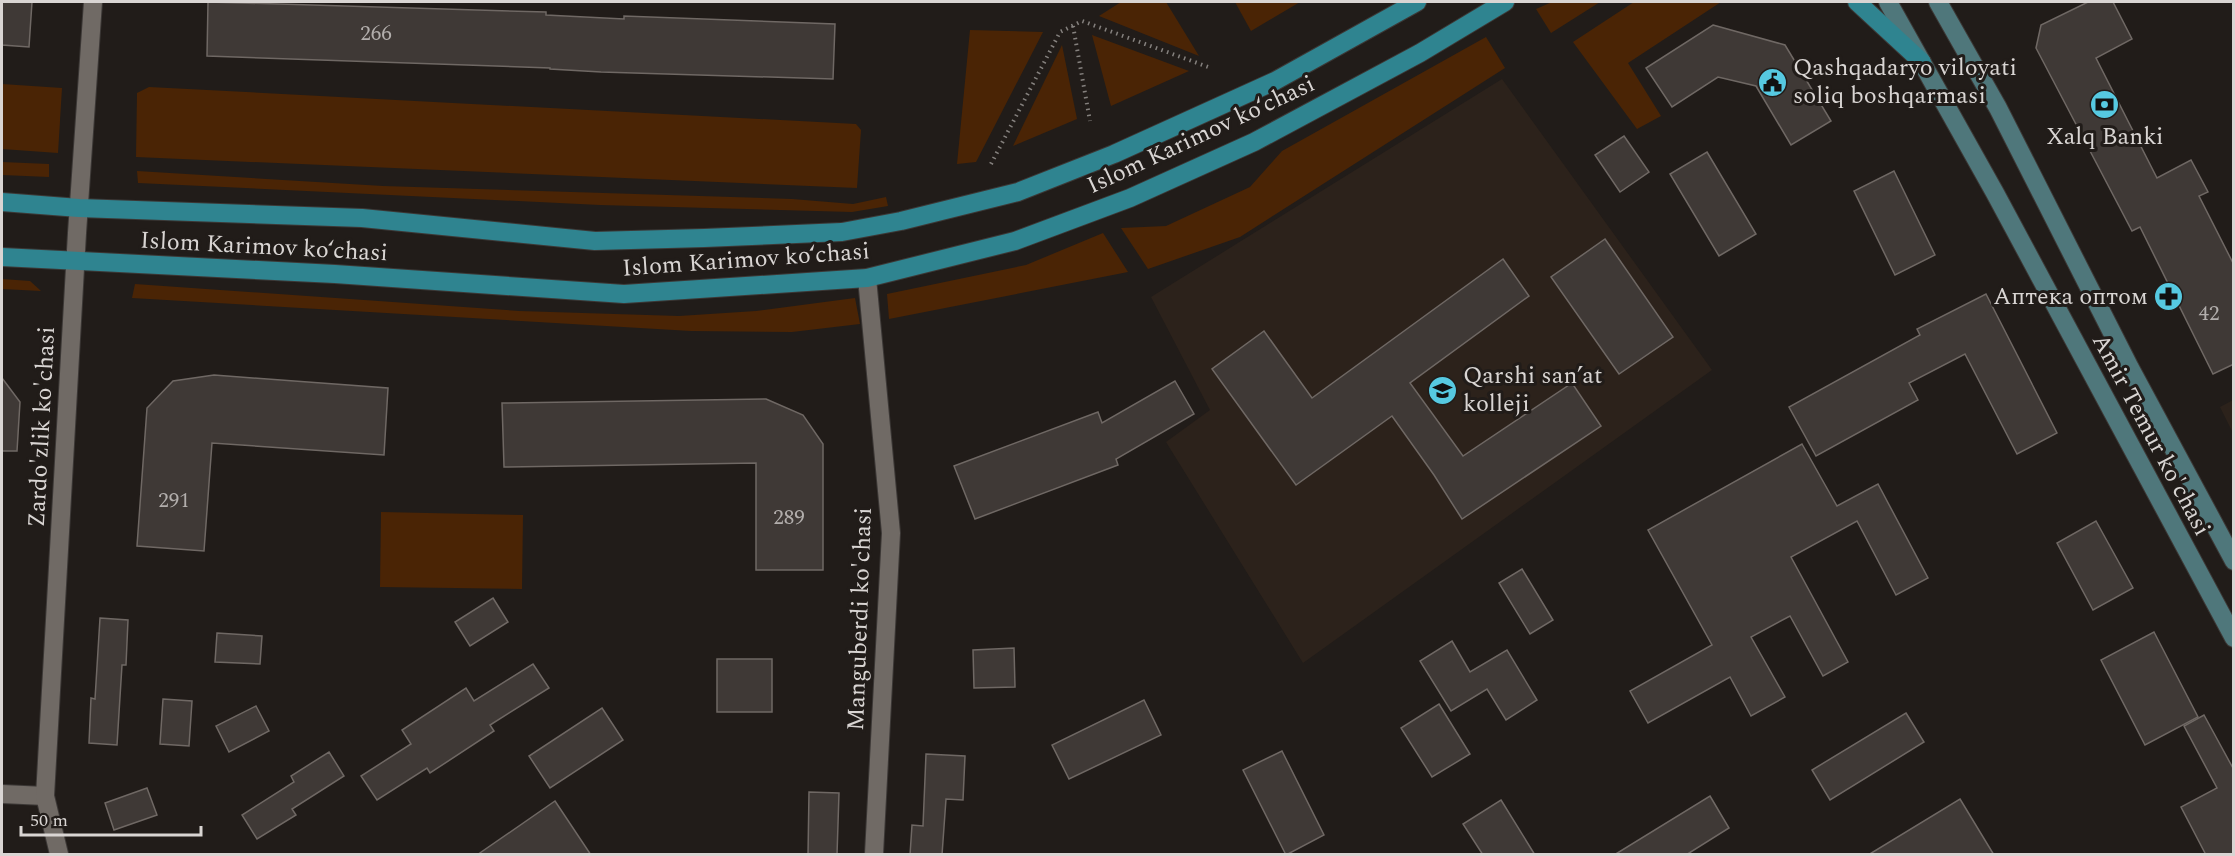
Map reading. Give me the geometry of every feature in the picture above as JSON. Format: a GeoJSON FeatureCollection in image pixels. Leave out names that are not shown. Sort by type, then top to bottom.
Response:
{"type":"FeatureCollection","features":[{"type":"Feature","properties":{"kind":"main road","name":"Islom Karimov ko‘chasi"},"geometry":{"type":"LineString","coordinates":[[2,202],[362,218],[595,241],[842,231],[901,221],[1018,192],[1114,154],[1275,81],[1417,2]]}},
{"type":"Feature","properties":{"kind":"main road","name":"Islom Karimov ko‘chasi"},"geometry":{"type":"LineString","coordinates":[[2,257],[336,274],[624,294],[867,278],[1015,242],[1130,198],[1254,142],[1420,53],[1505,2]]}},
{"type":"Feature","properties":{"kind":"main road"},"geometry":{"type":"LineString","coordinates":[[1857,2],[1922,62]]}},
{"type":"Feature","properties":{"kind":"main road","name":"Amir Temur ko'chasi"},"geometry":{"type":"LineString","coordinates":[[1888,2],[2234,638]]}},
{"type":"Feature","properties":{"kind":"main road","name":"Amir Temur ko'chasi"},"geometry":{"type":"LineString","coordinates":[[1938,2],[1998,108],[2130,368],[2234,561]]}},
{"type":"Feature","properties":{"kind":"street","name":"Zardo'zlik ko'chasi"},"geometry":{"type":"LineString","coordinates":[[59,855],[45,796],[75,261],[93,2]]}},
{"type":"Feature","properties":{"kind":"street","name":"Manguberdi ko'chasi"},"geometry":{"type":"LineString","coordinates":[[867,278],[891,533],[874,855]]}},
{"type":"Feature","properties":{"kind":"street"},"geometry":{"type":"LineString","coordinates":[[2,794],[45,796]]}},
{"type":"Feature","properties":{"kind":"path"},"geometry":{"type":"LineString","coordinates":[[991,164],[1060,32],[1082,21],[1211,68]]}},
{"type":"Feature","properties":{"kind":"path"},"geometry":{"type":"LineString","coordinates":[[1072,26],[1090,121]]}},
{"type":"Feature","properties":{"kind":"shaded area"},"geometry":{"type":"Polygon","coordinates":[[[1121,2],[1166,2],[1199,56],[1099,16],[1121,2]]]}},
{"type":"Feature","properties":{"kind":"shaded area"},"geometry":{"type":"Polygon","coordinates":[[[1235,2],[1300,2],[1251,31],[1235,2]]]}},
{"type":"Feature","properties":{"kind":"shaded area"},"geometry":{"type":"Polygon","coordinates":[[[1552,2],[1600,2],[1551,33],[1536,9],[1552,2]]]}},
{"type":"Feature","properties":{"kind":"shaded area"},"geometry":{"type":"Polygon","coordinates":[[[1634,2],[1721,2],[1628,63],[1661,116],[1637,129],[1573,42],[1634,2]]]}},
{"type":"Feature","properties":{"kind":"shaded area"},"geometry":{"type":"Polygon","coordinates":[[[970,30],[1043,32],[976,162],[957,164],[970,30]]]}},
{"type":"Feature","properties":{"kind":"shaded area"},"geometry":{"type":"Polygon","coordinates":[[[1092,35],[1189,71],[1111,106],[1092,35]]]}},
{"type":"Feature","properties":{"kind":"shaded area"},"geometry":{"type":"Polygon","coordinates":[[[1486,37],[1505,68],[1240,237],[1148,269],[1121,228],[1166,226],[1250,187],[1282,151],[1486,37]]]}},
{"type":"Feature","properties":{"kind":"shaded area"},"geometry":{"type":"Polygon","coordinates":[[[1062,45],[1077,119],[1013,146],[1062,45]]]}},
{"type":"Feature","properties":{"kind":"shaded area","name":"Qarshi san’at kolleji"},"geometry":{"type":"Polygon","coordinates":[[[1502,79],[1712,370],[1303,663],[1166,442],[1210,410],[1151,297],[1502,79]]]}},
{"type":"Feature","properties":{"kind":"shaded area"},"geometry":{"type":"Polygon","coordinates":[[[2,84],[62,88],[58,153],[2,149],[2,84]]]}},
{"type":"Feature","properties":{"kind":"shaded area"},"geometry":{"type":"Polygon","coordinates":[[[149,87],[856,124],[861,130],[857,188],[136,157],[137,93],[149,87]]]}},
{"type":"Feature","properties":{"kind":"shaded area"},"geometry":{"type":"Polygon","coordinates":[[[2,162],[49,164],[49,177],[2,175],[2,162]]]}},
{"type":"Feature","properties":{"kind":"shaded area"},"geometry":{"type":"Polygon","coordinates":[[[137,171],[383,186],[792,199],[853,204],[886,197],[888,206],[852,212],[600,205],[138,183],[137,171]]]}},
{"type":"Feature","properties":{"kind":"shaded area"},"geometry":{"type":"Polygon","coordinates":[[[1103,233],[1128,272],[889,319],[887,294],[1026,265],[1103,233]]]}},
{"type":"Feature","properties":{"kind":"shaded area"},"geometry":{"type":"Polygon","coordinates":[[[2,279],[30,281],[41,291],[2,289],[2,279]]]}},
{"type":"Feature","properties":{"kind":"shaded area"},"geometry":{"type":"Polygon","coordinates":[[[135,284],[519,311],[679,316],[756,311],[855,298],[860,324],[792,332],[691,331],[132,298],[135,284]]]}},
{"type":"Feature","properties":{"kind":"shaded area"},"geometry":{"type":"Polygon","coordinates":[[[2233,400],[2233,433],[2220,407],[2233,400]]]}},
{"type":"Feature","properties":{"kind":"shaded area"},"geometry":{"type":"Polygon","coordinates":[[[381,512],[523,515],[522,589],[380,587],[381,512]]]}},
{"type":"Feature","properties":{"kind":"building"},"geometry":{"type":"Polygon","coordinates":[[[2,2],[32,2],[29,47],[2,45],[2,2]]]}},
{"type":"Feature","properties":{"kind":"building"},"geometry":{"type":"Polygon","coordinates":[[[208,2],[546,12],[546,15],[624,19],[624,16],[835,24],[833,79],[207,56],[208,2]]]}},
{"type":"Feature","properties":{"kind":"building"},"geometry":{"type":"Polygon","coordinates":[[[2088,2],[2113,2],[2132,39],[2096,58],[2157,178],[2191,160],[2208,192],[2199,196],[2234,265],[2234,364],[2213,374],[2140,227],[2132,231],[2036,48],[2041,25],[2088,2]]]}},
{"type":"Feature","properties":{"kind":"building","name":"Qashqadaryo viloyati soliq boshqarmasi"},"geometry":{"type":"Polygon","coordinates":[[[1713,25],[1785,45],[1831,121],[1791,145],[1756,86],[1718,77],[1672,107],[1646,68],[1713,25]]]}},
{"type":"Feature","properties":{"kind":"building"},"geometry":{"type":"Polygon","coordinates":[[[1624,136],[1649,172],[1620,192],[1595,155],[1624,136]]]}},
{"type":"Feature","properties":{"kind":"building"},"geometry":{"type":"Polygon","coordinates":[[[1707,152],[1756,234],[1719,256],[1670,174],[1707,152]]]}},
{"type":"Feature","properties":{"kind":"building"},"geometry":{"type":"Polygon","coordinates":[[[1894,171],[1935,255],[1895,275],[1854,191],[1894,171]]]}},
{"type":"Feature","properties":{"kind":"building"},"geometry":{"type":"Polygon","coordinates":[[[1605,239],[1673,337],[1619,374],[1551,277],[1605,239]]]}},
{"type":"Feature","properties":{"kind":"building"},"geometry":{"type":"Polygon","coordinates":[[[1503,259],[1529,296],[1410,383],[1463,456],[1572,383],[1601,426],[1462,519],[1392,416],[1296,485],[1212,369],[1264,331],[1312,398],[1503,259]]]}},
{"type":"Feature","properties":{"kind":"building"},"geometry":{"type":"Polygon","coordinates":[[[1986,294],[2057,433],[2017,454],[1965,354],[1909,383],[1918,400],[1816,456],[1789,407],[1920,335],[1917,329],[1986,294]]]}},
{"type":"Feature","properties":{"kind":"building"},"geometry":{"type":"Polygon","coordinates":[[[214,375],[388,388],[384,455],[212,443],[204,551],[137,546],[147,408],[173,381],[214,375]]]}},
{"type":"Feature","properties":{"kind":"building"},"geometry":{"type":"Polygon","coordinates":[[[2,378],[20,402],[17,451],[2,451],[2,378]]]}},
{"type":"Feature","properties":{"kind":"building"},"geometry":{"type":"Polygon","coordinates":[[[1175,381],[1194,414],[1116,459],[1118,465],[975,519],[954,466],[1098,412],[1102,423],[1175,381]]]}},
{"type":"Feature","properties":{"kind":"building"},"geometry":{"type":"Polygon","coordinates":[[[766,399],[803,415],[823,444],[823,570],[756,570],[756,463],[504,467],[502,403],[766,399]]]}},
{"type":"Feature","properties":{"kind":"building"},"geometry":{"type":"Polygon","coordinates":[[[1802,444],[1837,506],[1878,484],[1928,578],[1896,595],[1857,521],[1791,557],[1848,662],[1823,676],[1790,616],[1751,637],[1785,697],[1751,716],[1730,677],[1648,723],[1630,691],[1712,645],[1648,530],[1802,444]]]}},
{"type":"Feature","properties":{"kind":"building"},"geometry":{"type":"Polygon","coordinates":[[[2096,521],[2133,588],[2093,610],[2057,543],[2096,521]]]}},
{"type":"Feature","properties":{"kind":"building"},"geometry":{"type":"Polygon","coordinates":[[[1522,569],[1553,620],[1530,634],[1499,583],[1522,569]]]}},
{"type":"Feature","properties":{"kind":"building"},"geometry":{"type":"Polygon","coordinates":[[[493,598],[508,622],[470,646],[455,622],[493,598]]]}},
{"type":"Feature","properties":{"kind":"building"},"geometry":{"type":"Polygon","coordinates":[[[100,618],[128,620],[126,665],[122,665],[117,745],[89,743],[91,698],[95,699],[100,618]]]}},
{"type":"Feature","properties":{"kind":"building"},"geometry":{"type":"Polygon","coordinates":[[[2154,632],[2198,717],[2145,745],[2101,660],[2154,632]]]}},
{"type":"Feature","properties":{"kind":"building"},"geometry":{"type":"Polygon","coordinates":[[[217,633],[262,636],[260,664],[215,662],[217,633]]]}},
{"type":"Feature","properties":{"kind":"building"},"geometry":{"type":"Polygon","coordinates":[[[1452,641],[1470,672],[1507,650],[1537,700],[1506,720],[1487,689],[1451,711],[1420,661],[1452,641]]]}},
{"type":"Feature","properties":{"kind":"building"},"geometry":{"type":"Polygon","coordinates":[[[1014,648],[1015,687],[974,688],[973,650],[1014,648]]]}},
{"type":"Feature","properties":{"kind":"building"},"geometry":{"type":"Polygon","coordinates":[[[717,659],[772,659],[772,712],[717,712],[717,659]]]}},
{"type":"Feature","properties":{"kind":"building"},"geometry":{"type":"Polygon","coordinates":[[[533,664],[549,688],[490,725],[494,731],[430,773],[427,768],[377,800],[361,776],[411,744],[402,730],[466,688],[474,701],[533,664]]]}},
{"type":"Feature","properties":{"kind":"building"},"geometry":{"type":"Polygon","coordinates":[[[163,699],[192,701],[189,746],[160,744],[163,699]]]}},
{"type":"Feature","properties":{"kind":"building"},"geometry":{"type":"Polygon","coordinates":[[[1144,700],[1161,735],[1069,779],[1052,745],[1144,700]]]}},
{"type":"Feature","properties":{"kind":"building"},"geometry":{"type":"Polygon","coordinates":[[[1439,704],[1470,754],[1432,777],[1401,728],[1439,704]]]}},
{"type":"Feature","properties":{"kind":"building"},"geometry":{"type":"Polygon","coordinates":[[[256,706],[269,731],[229,752],[216,726],[256,706]]]}},
{"type":"Feature","properties":{"kind":"building"},"geometry":{"type":"Polygon","coordinates":[[[602,708],[623,740],[550,788],[529,756],[602,708]]]}},
{"type":"Feature","properties":{"kind":"building"},"geometry":{"type":"Polygon","coordinates":[[[1906,713],[1924,742],[1830,800],[1812,770],[1906,713]]]}},
{"type":"Feature","properties":{"kind":"building"},"geometry":{"type":"Polygon","coordinates":[[[2204,715],[2234,770],[2234,855],[2206,855],[2181,807],[2217,788],[2184,726],[2204,715]]]}},
{"type":"Feature","properties":{"kind":"building"},"geometry":{"type":"Polygon","coordinates":[[[1282,751],[1324,835],[1286,855],[1243,770],[1282,751]]]}},
{"type":"Feature","properties":{"kind":"building"},"geometry":{"type":"Polygon","coordinates":[[[329,752],[344,776],[292,809],[296,815],[257,839],[242,815],[294,782],[291,776],[329,752]]]}},
{"type":"Feature","properties":{"kind":"building"},"geometry":{"type":"Polygon","coordinates":[[[926,754],[965,756],[963,800],[946,799],[942,855],[910,855],[912,825],[923,826],[926,754]]]}},
{"type":"Feature","properties":{"kind":"building"},"geometry":{"type":"Polygon","coordinates":[[[147,788],[157,815],[114,830],[105,803],[147,788]]]}},
{"type":"Feature","properties":{"kind":"building"},"geometry":{"type":"Polygon","coordinates":[[[809,792],[839,793],[837,855],[808,855],[809,792]]]}},
{"type":"Feature","properties":{"kind":"building"},"geometry":{"type":"Polygon","coordinates":[[[1710,796],[1729,828],[1686,855],[1614,855],[1710,796]]]}},
{"type":"Feature","properties":{"kind":"building"},"geometry":{"type":"Polygon","coordinates":[[[1960,799],[1994,855],[1868,855],[1960,799]]]}},
{"type":"Feature","properties":{"kind":"building"},"geometry":{"type":"Polygon","coordinates":[[[1501,800],[1535,855],[1483,855],[1463,824],[1501,800]]]}},
{"type":"Feature","properties":{"kind":"building"},"geometry":{"type":"Polygon","coordinates":[[[555,801],[591,855],[477,855],[555,801]]]}},
{"type":"Feature","properties":{"kind":"place","name":"Qashqadaryo viloyati soliq boshqarmasi"},"geometry":{"type":"Point","coordinates":[1772,82]}},
{"type":"Feature","properties":{"kind":"place","name":"Xalq Banki"},"geometry":{"type":"Point","coordinates":[2105,104]}},
{"type":"Feature","properties":{"kind":"place","name":"Аптека оптом"},"geometry":{"type":"Point","coordinates":[2169,297]}},
{"type":"Feature","properties":{"kind":"place","name":"Qarshi san’at kolleji"},"geometry":{"type":"Point","coordinates":[1442,390]}}]}
